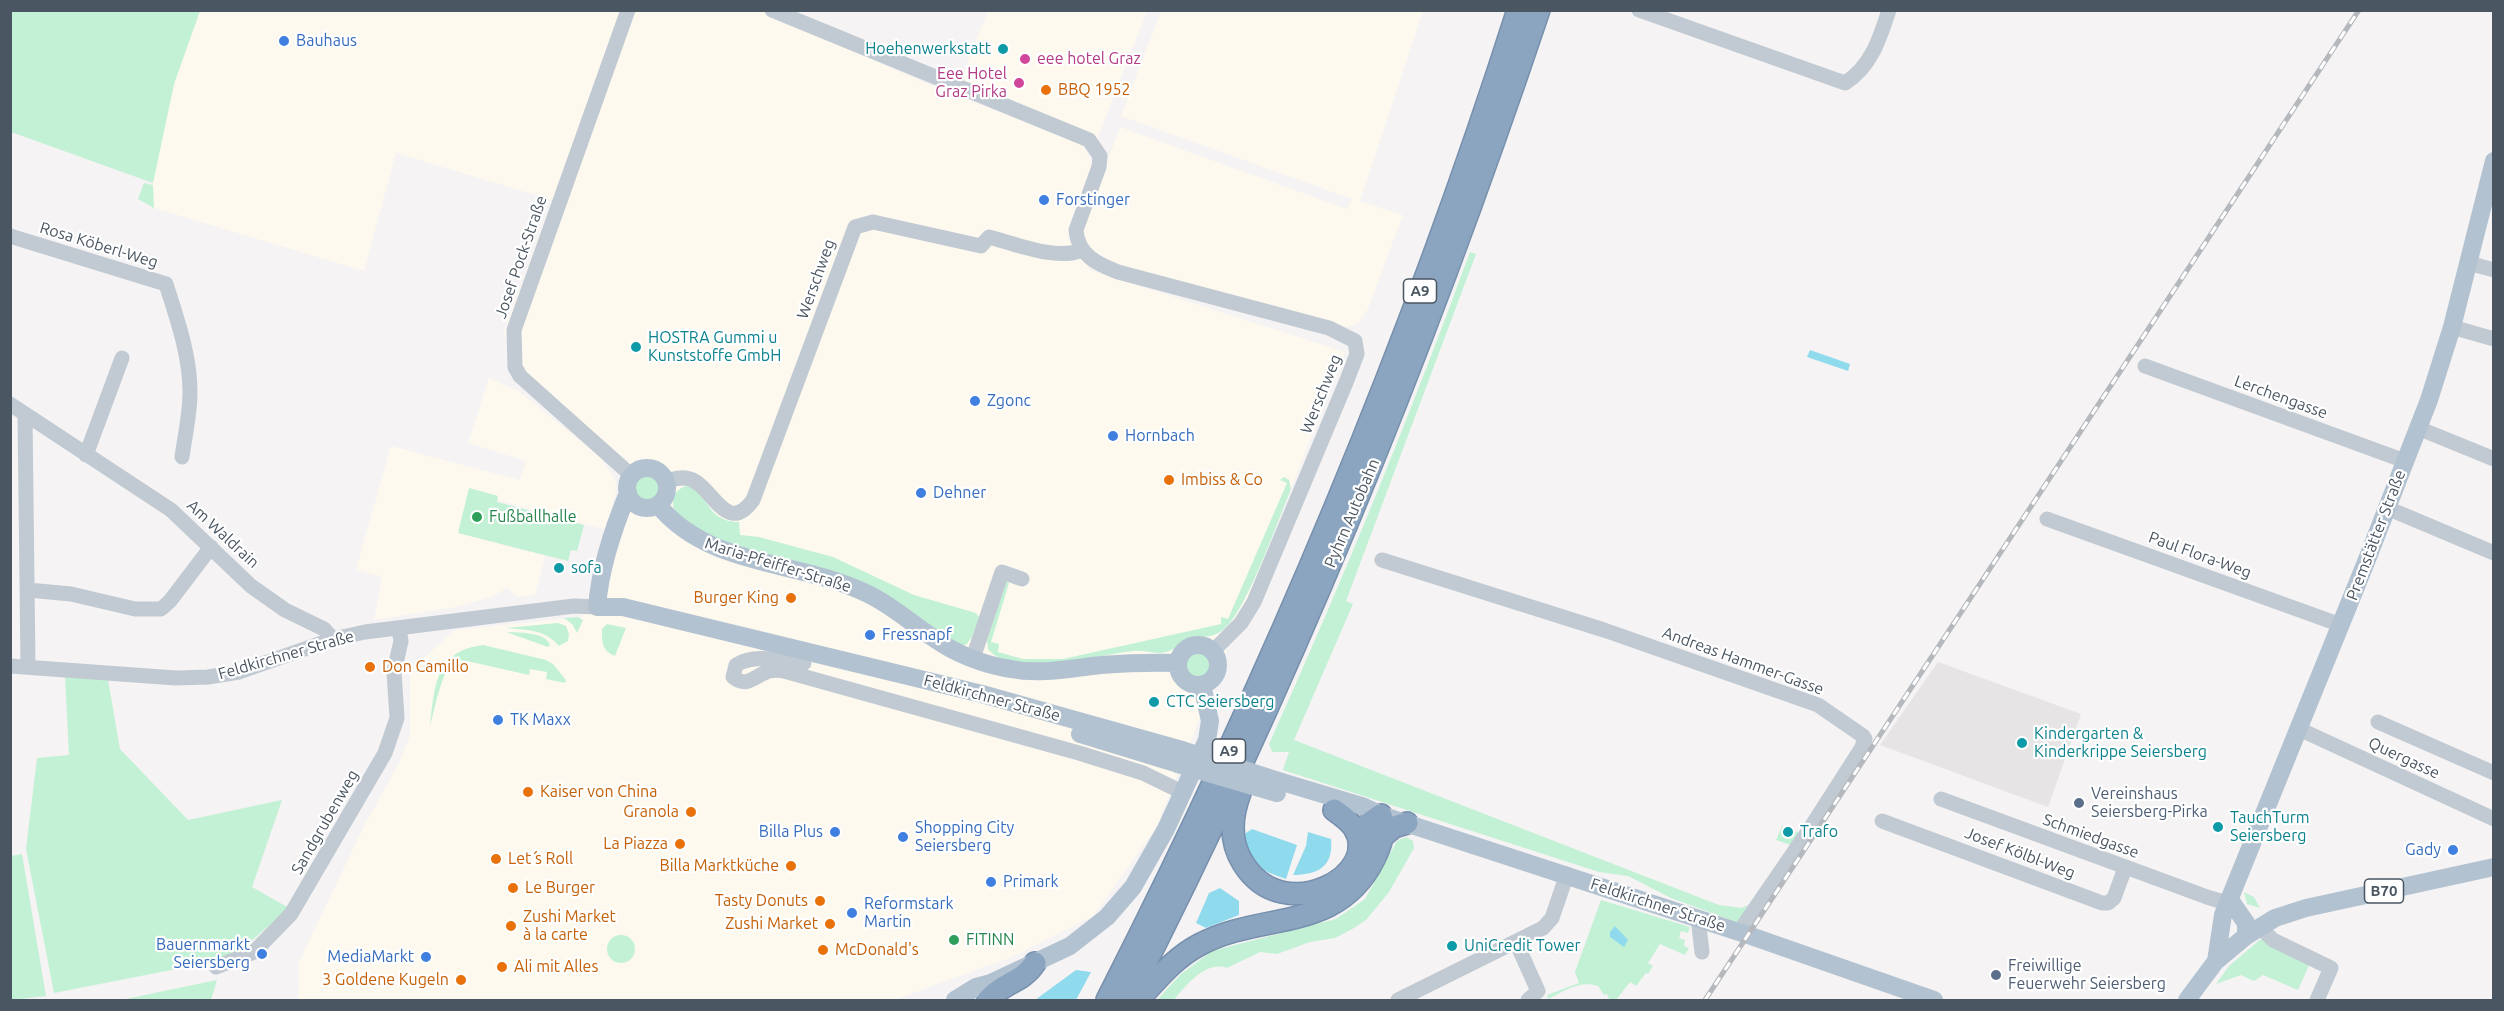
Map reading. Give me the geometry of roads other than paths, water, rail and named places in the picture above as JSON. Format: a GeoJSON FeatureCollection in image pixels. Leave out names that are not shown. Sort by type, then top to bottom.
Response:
{"type":"FeatureCollection","features":[{"type":"Feature","properties":{"kind":"highway","name":"Pyhrn Autobahn"},"geometry":{"type":"LineString","coordinates":[[1107,1000],[1189,838],[1340,497],[1448,218],[1518,10]]}},
{"type":"Feature","properties":{"kind":"highway","name":"Pyhrn Autobahn"},"geometry":{"type":"LineString","coordinates":[[1127,1000],[1250,750],[1357,503],[1466,224],[1539,10]]}},
{"type":"Feature","properties":{"kind":"highway"},"geometry":{"type":"LineString","coordinates":[[1138,1000],[1177,959],[1198,945],[1224,933],[1305,916],[1340,900],[1361,880],[1375,856],[1384,825],[1381,815],[1368,824],[1355,861],[1340,878],[1310,894],[1284,894],[1270,889],[1249,873],[1234,845],[1232,829],[1235,807],[1250,768],[1250,750]]}},
{"type":"Feature","properties":{"kind":"highway"},"geometry":{"type":"LineString","coordinates":[[1334,810],[1356,830],[1359,847]]}},
{"type":"Feature","properties":{"kind":"highway"},"geometry":{"type":"LineString","coordinates":[[1382,837],[1394,828],[1407,823]]}},
{"type":"Feature","properties":{"kind":"highway"},"geometry":{"type":"LineString","coordinates":[[990,992],[1027,975],[1035,963]]}},
{"type":"Feature","properties":{"kind":"main road","name":"Premstätter Straße"},"geometry":{"type":"LineString","coordinates":[[2216,962],[2231,908],[2418,428],[2452,327],[2493,161]]}},
{"type":"Feature","properties":{"kind":"main road"},"geometry":{"type":"LineString","coordinates":[[597,607],[599,588],[612,534],[639,495],[638,471],[649,469],[660,473],[666,481],[666,495],[639,495]]}},
{"type":"Feature","properties":{"kind":"main road","name":"Maria-Pfeiffer-Straße"},"geometry":{"type":"LineString","coordinates":[[639,495],[703,543],[741,556],[833,580],[867,593],[897,611],[938,642],[973,658],[1010,669],[1036,672],[1151,662],[1178,663]]}},
{"type":"Feature","properties":{"kind":"main road","name":"Feldkirchner Straße"},"geometry":{"type":"LineString","coordinates":[[597,607],[620,617],[1180,757]]}},
{"type":"Feature","properties":{"kind":"main road","name":"Feldkirchner Straße"},"geometry":{"type":"LineString","coordinates":[[597,607],[623,607],[982,694],[1280,788],[1362,806],[1381,815],[1567,874],[1934,1000]]}},
{"type":"Feature","properties":{"kind":"main road"},"geometry":{"type":"LineString","coordinates":[[1192,646],[1203,646],[1213,651],[1218,660],[1217,672],[1211,680],[1202,685],[1185,680],[1179,671],[1178,663],[1183,653],[1192,646]]}},
{"type":"Feature","properties":{"kind":"main road"},"geometry":{"type":"LineString","coordinates":[[1035,963],[1056,954],[1083,937],[1120,903],[1132,888],[1184,793],[1207,740],[1210,728],[1209,710],[1202,685]]}},
{"type":"Feature","properties":{"kind":"main road","name":"Feldkirchner Straße"},"geometry":{"type":"LineString","coordinates":[[1280,788],[1334,810],[1381,815]]}},
{"type":"Feature","properties":{"kind":"main road","name":"B70"},"geometry":{"type":"LineString","coordinates":[[2187,1000],[2216,962],[2260,927],[2306,908],[2493,867]]}},
{"type":"Feature","properties":{"kind":"main road"},"geometry":{"type":"LineString","coordinates":[[2231,908],[2255,915],[2260,927],[2234,932],[2231,908]]}},
{"type":"Feature","properties":{"kind":"main road"},"geometry":{"type":"LineString","coordinates":[[955,1000],[968,990],[990,992]]}},
{"type":"Feature","properties":{"kind":"main road"},"geometry":{"type":"LineString","coordinates":[[972,1000],[990,992]]}},
{"type":"Feature","properties":{"kind":"street","name":"Josef Pock-Straße"},"geometry":{"type":"LineString","coordinates":[[628,10],[514,330],[514,355],[515,367],[520,376],[639,495]]}},
{"type":"Feature","properties":{"kind":"street"},"geometry":{"type":"LineString","coordinates":[[772,10],[791,14],[882,55],[1089,140],[1100,156],[1096,177],[1077,222],[1077,238],[1082,250]]}},
{"type":"Feature","properties":{"kind":"street"},"geometry":{"type":"LineString","coordinates":[[1639,10],[1845,83],[1859,75],[1871,57],[1889,10]]}},
{"type":"Feature","properties":{"kind":"street","name":"Werschweg"},"geometry":{"type":"LineString","coordinates":[[666,481],[674,478],[690,479],[704,487],[721,508],[735,513],[742,512],[753,500],[855,227],[873,222],[981,246],[989,237],[1060,255],[1073,254],[1082,250],[1095,261],[1118,272],[1329,328],[1344,334],[1357,344],[1357,354],[1347,380],[1254,602],[1241,623],[1213,651]]}},
{"type":"Feature","properties":{"kind":"street","name":"Rosa Köberl-Weg"},"geometry":{"type":"LineString","coordinates":[[10,236],[166,284],[188,364],[190,392],[182,457]]}},
{"type":"Feature","properties":{"kind":"street"},"geometry":{"type":"LineString","coordinates":[[2468,262],[2493,270]]}},
{"type":"Feature","properties":{"kind":"street"},"geometry":{"type":"LineString","coordinates":[[2452,327],[2493,339]]}},
{"type":"Feature","properties":{"kind":"street"},"geometry":{"type":"LineString","coordinates":[[86,455],[122,358]]}},
{"type":"Feature","properties":{"kind":"street","name":"Lerchengasse"},"geometry":{"type":"LineString","coordinates":[[2145,366],[2405,461]]}},
{"type":"Feature","properties":{"kind":"street","name":"Am Waldrain"},"geometry":{"type":"LineString","coordinates":[[10,404],[171,510],[272,602],[319,626],[333,639]]}},
{"type":"Feature","properties":{"kind":"street"},"geometry":{"type":"LineString","coordinates":[[25,415],[28,667]]}},
{"type":"Feature","properties":{"kind":"street"},"geometry":{"type":"LineString","coordinates":[[2418,428],[2493,459]]}},
{"type":"Feature","properties":{"kind":"street"},"geometry":{"type":"LineString","coordinates":[[2387,508],[2493,553]]}},
{"type":"Feature","properties":{"kind":"street","name":"Paul Flora-Weg"},"geometry":{"type":"LineString","coordinates":[[2047,519],[2341,625]]}},
{"type":"Feature","properties":{"kind":"street"},"geometry":{"type":"LineString","coordinates":[[28,590],[71,594],[135,609],[160,609],[170,601],[211,547]]}},
{"type":"Feature","properties":{"kind":"street","name":"Andreas Hammer-Gasse"},"geometry":{"type":"LineString","coordinates":[[1382,560],[1604,630],[1818,705],[1863,736],[1864,744],[1850,767],[1738,932]]}},
{"type":"Feature","properties":{"kind":"street"},"geometry":{"type":"LineString","coordinates":[[973,658],[1002,572],[1022,579]]}},
{"type":"Feature","properties":{"kind":"street","name":"Feldkirchner Straße"},"geometry":{"type":"LineString","coordinates":[[10,666],[176,678],[208,677],[249,669],[333,639],[365,632],[574,606],[597,607]]}},
{"type":"Feature","properties":{"kind":"street"},"geometry":{"type":"LineString","coordinates":[[398,654],[407,647],[421,626]]}},
{"type":"Feature","properties":{"kind":"street","name":"Sandgrubenweg"},"geometry":{"type":"LineString","coordinates":[[216,967],[254,952],[291,914],[385,753],[397,718],[394,672],[402,641],[399,628]]}},
{"type":"Feature","properties":{"kind":"street"},"geometry":{"type":"LineString","coordinates":[[804,663],[759,658],[744,660],[736,665],[733,677],[740,682],[747,682],[772,670],[784,670],[1080,753],[1143,773],[1184,793]]}},
{"type":"Feature","properties":{"kind":"street"},"geometry":{"type":"LineString","coordinates":[[2378,722],[2493,773]]}},
{"type":"Feature","properties":{"kind":"street","name":"Quergasse"},"geometry":{"type":"LineString","coordinates":[[2299,729],[2493,819]]}},
{"type":"Feature","properties":{"kind":"street","name":"Schmiedgasse"},"geometry":{"type":"LineString","coordinates":[[1941,799],[2220,901],[2231,908]]}},
{"type":"Feature","properties":{"kind":"street","name":"Josef Kölbl-Weg"},"geometry":{"type":"LineString","coordinates":[[1882,821],[2102,903],[2108,903],[2114,898],[2125,868]]}},
{"type":"Feature","properties":{"kind":"street"},"geometry":{"type":"LineString","coordinates":[[1398,1000],[1543,928],[1552,918],[1567,874]]}},
{"type":"Feature","properties":{"kind":"street"},"geometry":{"type":"LineString","coordinates":[[1698,918],[1702,952]]}},
{"type":"Feature","properties":{"kind":"street"},"geometry":{"type":"LineString","coordinates":[[2260,927],[2273,940],[2331,968],[2317,1000]]}},
{"type":"Feature","properties":{"kind":"street"},"geometry":{"type":"LineString","coordinates":[[1516,942],[1538,991],[1528,1000]]}},
{"type":"Feature","properties":{"kind":"water"},"geometry":{"type":"Polygon","coordinates":[[[1810,350],[1850,364],[1848,371],[1807,357],[1810,350]]]}},
{"type":"Feature","properties":{"kind":"water"},"geometry":{"type":"Polygon","coordinates":[[[1252,829],[1297,845],[1286,879],[1262,869],[1252,860],[1240,837],[1252,829]]]}},
{"type":"Feature","properties":{"kind":"water"},"geometry":{"type":"Polygon","coordinates":[[[1308,832],[1331,839],[1330,856],[1322,868],[1302,875],[1293,875],[1306,846],[1308,832]]]}},
{"type":"Feature","properties":{"kind":"water"},"geometry":{"type":"Polygon","coordinates":[[[1220,888],[1239,901],[1239,915],[1206,928],[1196,923],[1209,893],[1220,888]]]}},
{"type":"Feature","properties":{"kind":"water"},"geometry":{"type":"Polygon","coordinates":[[[1615,926],[1628,940],[1624,947],[1610,937],[1610,932],[1615,926]]]}},
{"type":"Feature","properties":{"kind":"water"},"geometry":{"type":"Polygon","coordinates":[[[1076,970],[1091,972],[1076,1000],[1035,1000],[1076,970]]]}},
{"type":"Feature","properties":{"kind":"railway"},"geometry":{"type":"LineString","coordinates":[[1705,1000],[2359,10]]}},
{"type":"Feature","properties":{"kind":"place","name":"Bauhaus"},"geometry":{"type":"Point","coordinates":[284,41]}},
{"type":"Feature","properties":{"kind":"place","name":"Hoehenwerkstatt"},"geometry":{"type":"Point","coordinates":[1003,49]}},
{"type":"Feature","properties":{"kind":"place","name":"eee hotel Graz"},"geometry":{"type":"Point","coordinates":[1025,59]}},
{"type":"Feature","properties":{"kind":"place","name":"Eee Hotel Graz Pirka"},"geometry":{"type":"Point","coordinates":[1019,83]}},
{"type":"Feature","properties":{"kind":"place","name":"BBQ 1952"},"geometry":{"type":"Point","coordinates":[1046,90]}},
{"type":"Feature","properties":{"kind":"place","name":"Forstinger"},"geometry":{"type":"Point","coordinates":[1044,200]}},
{"type":"Feature","properties":{"kind":"place","name":"HOSTRA Gummi u Kunststoffe GmbH"},"geometry":{"type":"Point","coordinates":[636,347]}},
{"type":"Feature","properties":{"kind":"place","name":"Zgonc"},"geometry":{"type":"Point","coordinates":[975,401]}},
{"type":"Feature","properties":{"kind":"place","name":"Hornbach"},"geometry":{"type":"Point","coordinates":[1113,436]}},
{"type":"Feature","properties":{"kind":"place","name":"Imbiss & Co"},"geometry":{"type":"Point","coordinates":[1169,480]}},
{"type":"Feature","properties":{"kind":"place","name":"Dehner"},"geometry":{"type":"Point","coordinates":[921,493]}},
{"type":"Feature","properties":{"kind":"place","name":"Fußballhalle"},"geometry":{"type":"Point","coordinates":[477,517]}},
{"type":"Feature","properties":{"kind":"place","name":"sofa"},"geometry":{"type":"Point","coordinates":[559,568]}},
{"type":"Feature","properties":{"kind":"place","name":"Burger King"},"geometry":{"type":"Point","coordinates":[791,598]}},
{"type":"Feature","properties":{"kind":"place","name":"Fressnapf"},"geometry":{"type":"Point","coordinates":[870,635]}},
{"type":"Feature","properties":{"kind":"place","name":"Don Camillo"},"geometry":{"type":"Point","coordinates":[370,667]}},
{"type":"Feature","properties":{"kind":"place","name":"CTC Seiersberg"},"geometry":{"type":"Point","coordinates":[1154,702]}},
{"type":"Feature","properties":{"kind":"place","name":"TK Maxx"},"geometry":{"type":"Point","coordinates":[498,720]}},
{"type":"Feature","properties":{"kind":"place","name":"Kindergarten & Kinderkrippe Seiersberg"},"geometry":{"type":"Point","coordinates":[2022,743]}},
{"type":"Feature","properties":{"kind":"place","name":"Kaiser von China"},"geometry":{"type":"Point","coordinates":[528,792]}},
{"type":"Feature","properties":{"kind":"place","name":"Vereinshaus Seiersberg-Pirka"},"geometry":{"type":"Point","coordinates":[2079,803]}},
{"type":"Feature","properties":{"kind":"place","name":"Granola"},"geometry":{"type":"Point","coordinates":[691,812]}},
{"type":"Feature","properties":{"kind":"place","name":"TauchTurm Seiersberg"},"geometry":{"type":"Point","coordinates":[2218,827]}},
{"type":"Feature","properties":{"kind":"place","name":"Billa Plus"},"geometry":{"type":"Point","coordinates":[835,832]}},
{"type":"Feature","properties":{"kind":"place","name":"Trafo"},"geometry":{"type":"Point","coordinates":[1788,832]}},
{"type":"Feature","properties":{"kind":"place","name":"Shopping City Seiersberg"},"geometry":{"type":"Point","coordinates":[903,837]}},
{"type":"Feature","properties":{"kind":"place","name":"La Piazza"},"geometry":{"type":"Point","coordinates":[680,844]}},
{"type":"Feature","properties":{"kind":"place","name":"Gady"},"geometry":{"type":"Point","coordinates":[2453,850]}},
{"type":"Feature","properties":{"kind":"place","name":"Let ́s Roll"},"geometry":{"type":"Point","coordinates":[496,859]}},
{"type":"Feature","properties":{"kind":"place","name":"Billa Marktküche"},"geometry":{"type":"Point","coordinates":[791,866]}},
{"type":"Feature","properties":{"kind":"place","name":"Primark"},"geometry":{"type":"Point","coordinates":[991,882]}},
{"type":"Feature","properties":{"kind":"place","name":"Le Burger"},"geometry":{"type":"Point","coordinates":[513,888]}},
{"type":"Feature","properties":{"kind":"place","name":"Tasty Donuts"},"geometry":{"type":"Point","coordinates":[820,901]}},
{"type":"Feature","properties":{"kind":"place","name":"Reformstark Martin"},"geometry":{"type":"Point","coordinates":[852,913]}},
{"type":"Feature","properties":{"kind":"place","name":"Zushi Market"},"geometry":{"type":"Point","coordinates":[830,924]}},
{"type":"Feature","properties":{"kind":"place","name":"Zushi Market à la carte"},"geometry":{"type":"Point","coordinates":[511,926]}},
{"type":"Feature","properties":{"kind":"place","name":"FITINN"},"geometry":{"type":"Point","coordinates":[954,940]}},
{"type":"Feature","properties":{"kind":"place","name":"UniCredit Tower"},"geometry":{"type":"Point","coordinates":[1452,946]}},
{"type":"Feature","properties":{"kind":"place","name":"McDonald's"},"geometry":{"type":"Point","coordinates":[823,950]}},
{"type":"Feature","properties":{"kind":"place","name":"Bauernmarkt Seiersberg"},"geometry":{"type":"Point","coordinates":[262,954]}},
{"type":"Feature","properties":{"kind":"place","name":"MediaMarkt"},"geometry":{"type":"Point","coordinates":[426,957]}},
{"type":"Feature","properties":{"kind":"place","name":"Ali mit Alles"},"geometry":{"type":"Point","coordinates":[502,967]}},
{"type":"Feature","properties":{"kind":"place","name":"Freiwillige Feuerwehr Seiersberg"},"geometry":{"type":"Point","coordinates":[1996,975]}},
{"type":"Feature","properties":{"kind":"place","name":"3 Goldene Kugeln"},"geometry":{"type":"Point","coordinates":[461,980]}}]}
